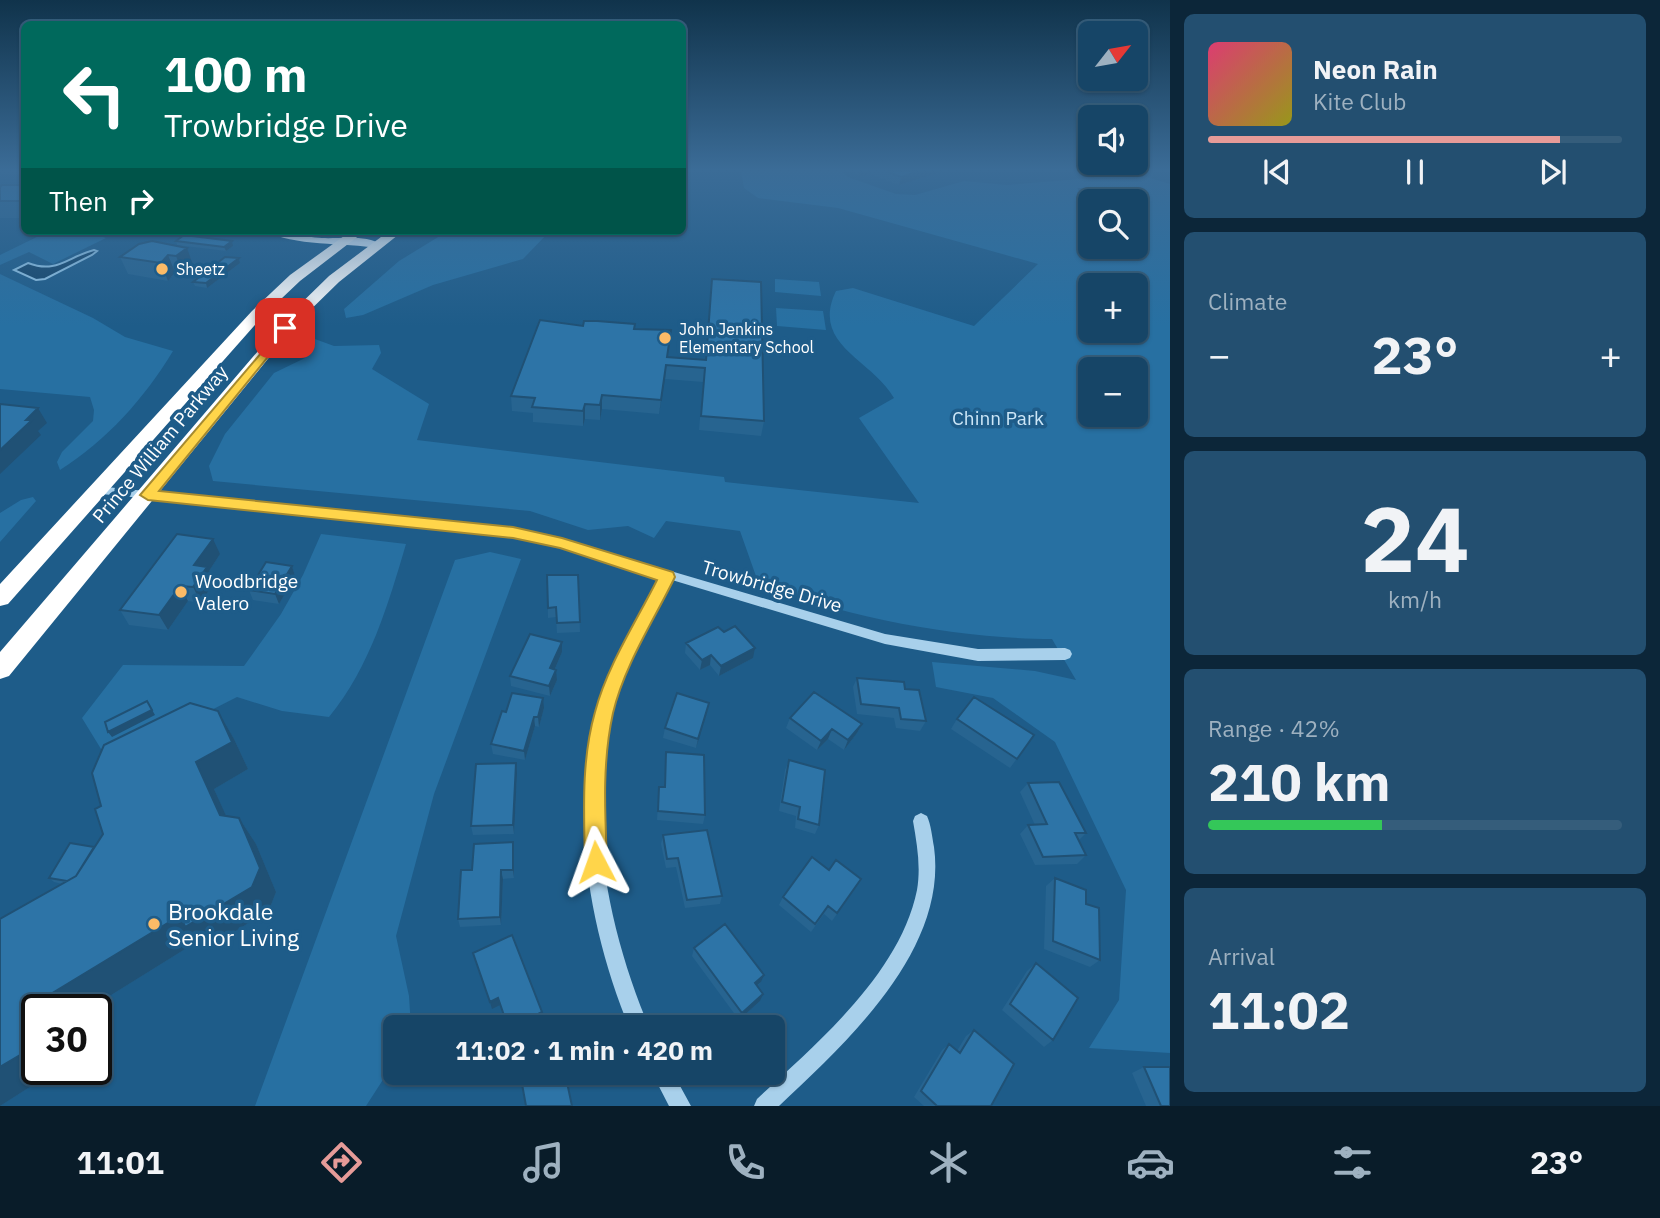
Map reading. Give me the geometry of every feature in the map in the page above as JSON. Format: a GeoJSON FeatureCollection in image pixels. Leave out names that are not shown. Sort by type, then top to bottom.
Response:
{"type":"FeatureCollection","features":[{"type":"Feature","properties":{"kind":"highway","name":"Prince William Parkway"},"geometry":{"type":"LineString","coordinates":[[0,598],[257,314],[295,278],[353,235]]}},
{"type":"Feature","properties":{"kind":"highway","name":"Prince William Parkway"},"geometry":{"type":"LineString","coordinates":[[0,669],[293,319],[334,279],[391,235]]}},
{"type":"Feature","properties":{"kind":"main road"},"geometry":{"type":"LineString","coordinates":[[292,235],[321,241],[353,235],[377,245]]}},
{"type":"Feature","properties":{"kind":"street","name":"Trowbridge Drive"},"geometry":{"type":"LineString","coordinates":[[96,490],[513,532],[562,543],[667,577],[885,639],[978,655],[1065,654]]}},
{"type":"Feature","properties":{"kind":"street"},"geometry":{"type":"LineString","coordinates":[[635,1015],[614,959],[601,901],[594,843],[594,786],[598,744],[613,686],[667,577]]}},
{"type":"Feature","properties":{"kind":"street"},"geometry":{"type":"LineString","coordinates":[[764,1106],[873,994],[914,928],[924,899],[927,874],[921,821]]}},
{"type":"Feature","properties":{"kind":"street"},"geometry":{"type":"LineString","coordinates":[[669,1085],[681,1106]]}},
{"type":"Feature","properties":{"kind":"green space","name":"Chinn Park"},"geometry":{"type":"Polygon","coordinates":[[[890,223],[1078,223],[1078,259],[1148,259],[1148,223],[1170,223],[1170,1053],[1089,1048],[1119,1000],[1126,890],[1055,742],[993,698],[936,687],[932,662],[1035,671],[1076,680],[1052,639],[981,635],[901,624],[823,605],[788,593],[757,579],[740,531],[666,521],[654,538],[628,526],[588,530],[530,511],[213,481],[209,466],[225,434],[274,373],[305,358],[295,348],[304,335],[334,346],[379,345],[381,353],[372,369],[429,404],[417,440],[724,477],[725,482],[919,503],[859,418],[894,398],[884,384],[837,338],[831,325],[830,310],[836,291],[853,288],[974,326],[1038,264],[890,223]]]}},
{"type":"Feature","properties":{"kind":"green space"},"geometry":{"type":"Polygon","coordinates":[[[41,235],[96,235],[106,238],[53,264],[29,252],[0,265],[0,255],[41,235]]]}},
{"type":"Feature","properties":{"kind":"green space"},"geometry":{"type":"Polygon","coordinates":[[[441,235],[546,235],[523,259],[433,285],[363,315],[346,318],[344,309],[399,261],[441,235]]]}},
{"type":"Feature","properties":{"kind":"green space"},"geometry":{"type":"Polygon","coordinates":[[[0,274],[93,318],[125,337],[173,351],[150,386],[109,432],[60,470],[57,462],[62,452],[93,421],[94,410],[90,397],[0,389],[0,274]]]}},
{"type":"Feature","properties":{"kind":"green space"},"geometry":{"type":"Polygon","coordinates":[[[775,279],[819,282],[821,296],[775,292],[775,279]]]}},
{"type":"Feature","properties":{"kind":"green space"},"geometry":{"type":"Polygon","coordinates":[[[776,308],[823,311],[826,330],[777,326],[776,308]]]}},
{"type":"Feature","properties":{"kind":"green space"},"geometry":{"type":"Polygon","coordinates":[[[33,497],[36,501],[0,542],[0,513],[21,500],[33,497]]]}},
{"type":"Feature","properties":{"kind":"green space"},"geometry":{"type":"Polygon","coordinates":[[[321,534],[406,544],[385,612],[367,656],[329,717],[282,711],[237,697],[109,762],[82,718],[123,665],[244,666],[281,614],[303,575],[321,534]]]}},
{"type":"Feature","properties":{"kind":"green space"},"geometry":{"type":"Polygon","coordinates":[[[490,552],[521,559],[434,794],[396,936],[409,996],[410,1015],[383,1015],[383,1080],[366,1106],[255,1106],[455,560],[490,552]]]}},
{"type":"Feature","properties":{"kind":"shaded area"},"geometry":{"type":"Polygon","coordinates":[[[97,251],[92,255],[45,279],[36,280],[14,270],[28,263],[55,266],[97,251]]]}},
{"type":"Feature","properties":{"kind":"building"},"geometry":{"type":"Polygon","coordinates":[[[184,235],[232,241],[224,247],[176,241],[184,235]]]}},
{"type":"Feature","properties":{"kind":"building"},"geometry":{"type":"Polygon","coordinates":[[[152,241],[187,248],[176,256],[168,255],[161,263],[120,257],[139,244],[152,241]]]}},
{"type":"Feature","properties":{"kind":"building"},"geometry":{"type":"Polygon","coordinates":[[[225,257],[239,258],[206,283],[193,282],[225,257]]]}},
{"type":"Feature","properties":{"kind":"building"},"geometry":{"type":"Polygon","coordinates":[[[712,279],[761,282],[764,421],[701,416],[705,368],[666,365],[661,400],[602,395],[600,405],[585,404],[583,411],[532,407],[535,398],[511,396],[540,320],[583,326],[584,321],[597,321],[635,324],[634,329],[671,330],[667,357],[706,360],[712,279]]]}},
{"type":"Feature","properties":{"kind":"building"},"geometry":{"type":"Polygon","coordinates":[[[0,404],[38,408],[26,420],[32,420],[0,450],[0,404]]]}},
{"type":"Feature","properties":{"kind":"building"},"geometry":{"type":"Polygon","coordinates":[[[177,534],[213,539],[194,565],[207,567],[193,587],[180,586],[159,615],[120,610],[177,534]]]}},
{"type":"Feature","properties":{"kind":"building"},"geometry":{"type":"Polygon","coordinates":[[[266,562],[292,566],[275,594],[249,590],[266,562]]]}},
{"type":"Feature","properties":{"kind":"building"},"geometry":{"type":"Polygon","coordinates":[[[547,575],[578,575],[580,622],[557,623],[556,607],[548,608],[547,575]]]}},
{"type":"Feature","properties":{"kind":"building"},"geometry":{"type":"Polygon","coordinates":[[[735,626],[755,648],[721,666],[711,655],[702,660],[686,643],[718,627],[724,632],[735,626]]]}},
{"type":"Feature","properties":{"kind":"building"},"geometry":{"type":"Polygon","coordinates":[[[530,634],[562,642],[550,668],[556,670],[549,686],[510,676],[530,634]]]}},
{"type":"Feature","properties":{"kind":"building"},"geometry":{"type":"Polygon","coordinates":[[[857,678],[904,682],[905,689],[919,690],[926,721],[901,719],[899,708],[861,704],[857,678]]]}},
{"type":"Feature","properties":{"kind":"building"},"geometry":{"type":"Polygon","coordinates":[[[814,692],[862,724],[848,740],[832,729],[821,741],[790,718],[814,692]]]}},
{"type":"Feature","properties":{"kind":"building"},"geometry":{"type":"Polygon","coordinates":[[[512,693],[543,698],[524,751],[491,744],[502,711],[506,712],[512,693]]]}},
{"type":"Feature","properties":{"kind":"building"},"geometry":{"type":"Polygon","coordinates":[[[677,693],[709,703],[698,739],[665,728],[677,693]]]}},
{"type":"Feature","properties":{"kind":"building"},"geometry":{"type":"Polygon","coordinates":[[[974,697],[1034,735],[1017,759],[957,719],[974,697]]]}},
{"type":"Feature","properties":{"kind":"building"},"geometry":{"type":"Polygon","coordinates":[[[147,701],[152,710],[108,732],[105,722],[147,701]]]}},
{"type":"Feature","properties":{"kind":"building","name":"Brookdale Senior Living"},"geometry":{"type":"Polygon","coordinates":[[[190,703],[218,711],[232,742],[196,762],[220,815],[239,818],[260,868],[252,887],[185,927],[181,915],[51,994],[21,994],[21,1055],[0,1067],[0,919],[76,876],[103,834],[95,809],[101,806],[92,773],[104,745],[190,703]]]}},
{"type":"Feature","properties":{"kind":"building"},"geometry":{"type":"Polygon","coordinates":[[[666,752],[704,755],[705,815],[658,811],[659,787],[665,787],[666,752]]]}},
{"type":"Feature","properties":{"kind":"building"},"geometry":{"type":"Polygon","coordinates":[[[789,760],[825,770],[819,825],[798,819],[800,807],[782,802],[789,760]]]}},
{"type":"Feature","properties":{"kind":"building"},"geometry":{"type":"Polygon","coordinates":[[[516,763],[513,825],[471,826],[476,764],[516,763]]]}},
{"type":"Feature","properties":{"kind":"building"},"geometry":{"type":"Polygon","coordinates":[[[1059,782],[1086,833],[1075,833],[1086,855],[1043,857],[1028,825],[1047,824],[1028,783],[1059,782]]]}},
{"type":"Feature","properties":{"kind":"building"},"geometry":{"type":"Polygon","coordinates":[[[707,830],[722,896],[687,900],[678,858],[667,859],[663,835],[707,830]]]}},
{"type":"Feature","properties":{"kind":"building"},"geometry":{"type":"Polygon","coordinates":[[[513,842],[513,870],[501,870],[500,917],[458,919],[461,870],[472,870],[474,844],[513,842]]]}},
{"type":"Feature","properties":{"kind":"building"},"geometry":{"type":"Polygon","coordinates":[[[70,843],[94,847],[76,876],[67,881],[49,878],[70,843]]]}},
{"type":"Feature","properties":{"kind":"building"},"geometry":{"type":"Polygon","coordinates":[[[812,857],[829,870],[836,860],[861,879],[837,913],[828,906],[815,924],[783,897],[812,857]]]}},
{"type":"Feature","properties":{"kind":"building"},"geometry":{"type":"Polygon","coordinates":[[[1055,878],[1086,890],[1086,904],[1099,908],[1100,960],[1053,941],[1055,878]]]}},
{"type":"Feature","properties":{"kind":"building"},"geometry":{"type":"Polygon","coordinates":[[[725,924],[764,975],[755,983],[763,994],[742,1013],[694,948],[725,924]]]}},
{"type":"Feature","properties":{"kind":"building"},"geometry":{"type":"Polygon","coordinates":[[[512,935],[542,1012],[536,1015],[504,1015],[498,998],[490,1002],[473,953],[512,935]]]}},
{"type":"Feature","properties":{"kind":"building"},"geometry":{"type":"Polygon","coordinates":[[[1036,963],[1078,998],[1053,1040],[1010,1004],[1036,963]]]}},
{"type":"Feature","properties":{"kind":"building"},"geometry":{"type":"Polygon","coordinates":[[[974,1030],[1014,1064],[991,1106],[937,1106],[921,1091],[949,1044],[960,1053],[974,1030]]]}},
{"type":"Feature","properties":{"kind":"building"},"geometry":{"type":"Polygon","coordinates":[[[1144,1067],[1170,1067],[1170,1106],[1161,1106],[1144,1067]]]}},
{"type":"Feature","properties":{"kind":"building"},"geometry":{"type":"Polygon","coordinates":[[[522,1085],[568,1085],[572,1106],[526,1106],[522,1085]]]}},
{"type":"Feature","properties":{"kind":"place","name":"Sheetz"},"geometry":{"type":"Point","coordinates":[162,269]}},
{"type":"Feature","properties":{"kind":"place","name":"John Jenkins Elementary School"},"geometry":{"type":"Point","coordinates":[665,338]}},
{"type":"Feature","properties":{"kind":"place","name":"Woodbridge Valero"},"geometry":{"type":"Point","coordinates":[181,592]}},
{"type":"Feature","properties":{"kind":"place","name":"Brookdale Senior Living"},"geometry":{"type":"Point","coordinates":[154,924]}},
{"type":"Feature","properties":{"kind":"route"},"geometry":{"type":"LineString","coordinates":[[285,328],[148,495],[513,532],[562,543],[667,577],[613,686],[604,713],[594,786],[596,862]]}}]}
